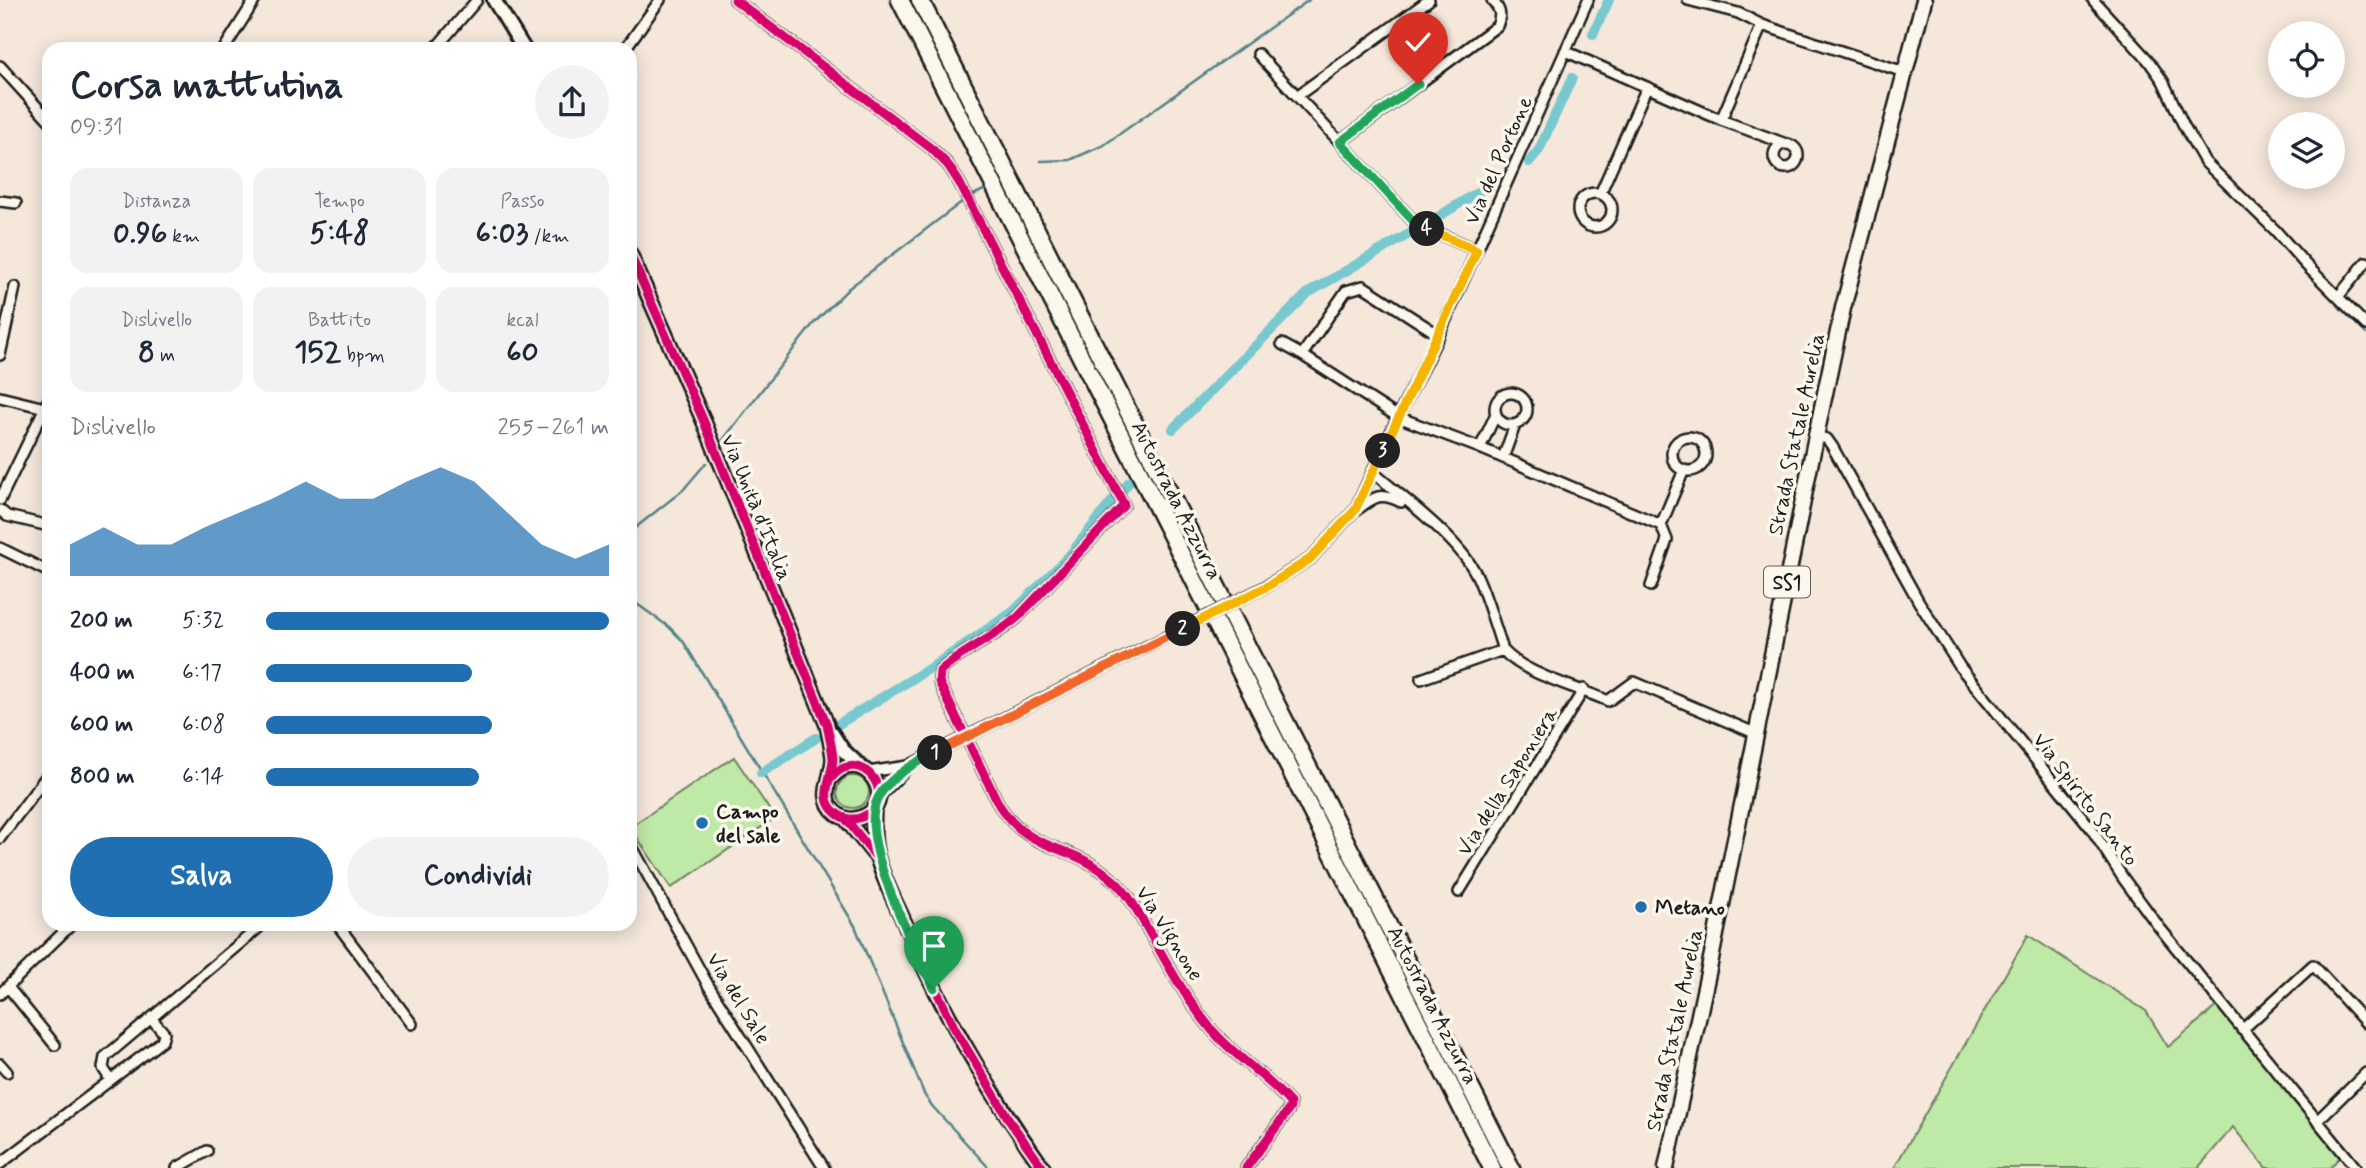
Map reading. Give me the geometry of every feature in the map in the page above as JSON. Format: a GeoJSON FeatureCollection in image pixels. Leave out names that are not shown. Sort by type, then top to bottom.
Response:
{"type":"FeatureCollection","features":[{"type":"Feature","properties":{"kind":"highway","name":"Autostrada Azzurra"},"geometry":{"type":"LineString","coordinates":[[900,0],[1492,1168]]}},
{"type":"Feature","properties":{"kind":"highway","name":"Autostrada Azzurra"},"geometry":{"type":"LineString","coordinates":[[920,0],[1511,1168]]}},
{"type":"Feature","properties":{"kind":"main road"},"geometry":{"type":"LineString","coordinates":[[494,0],[521,42]]}},
{"type":"Feature","properties":{"kind":"main road","name":"Strada Statale Aurelia"},"geometry":{"type":"LineString","coordinates":[[1666,1168],[1847,293],[1924,0]]}},
{"type":"Feature","properties":{"kind":"main road","name":"Via Unità d'Italia"},"geometry":{"type":"LineString","coordinates":[[637,270],[704,422],[827,725],[833,757],[831,778]]}},
{"type":"Feature","properties":{"kind":"main road"},"geometry":{"type":"LineString","coordinates":[[827,725],[842,749],[876,780],[873,831],[877,858],[918,954],[955,1029],[1011,1123],[1043,1168]]}},
{"type":"Feature","properties":{"kind":"main road"},"geometry":{"type":"LineString","coordinates":[[865,770],[845,768],[831,778],[826,788],[827,799],[831,809],[845,818],[877,858]]}},
{"type":"Feature","properties":{"kind":"main road"},"geometry":{"type":"LineString","coordinates":[[845,818],[861,818],[876,803]]}},
{"type":"Feature","properties":{"kind":"street"},"geometry":{"type":"LineString","coordinates":[[229,42],[256,0]]}},
{"type":"Feature","properties":{"kind":"street"},"geometry":{"type":"LineString","coordinates":[[630,42],[660,0]]}},
{"type":"Feature","properties":{"kind":"street"},"geometry":{"type":"LineString","coordinates":[[735,0],[932,149],[948,165],[966,194],[1124,506],[1020,616],[1004,630],[940,671],[939,682],[967,737]]}},
{"type":"Feature","properties":{"kind":"street"},"geometry":{"type":"LineString","coordinates":[[1297,96],[1429,0]]}},
{"type":"Feature","properties":{"kind":"street"},"geometry":{"type":"LineString","coordinates":[[1340,142],[1497,26],[1500,19],[1499,10],[1492,0]]}},
{"type":"Feature","properties":{"kind":"street","name":"Via del Portone"},"geometry":{"type":"LineString","coordinates":[[865,770],[908,766],[1268,586],[1310,559],[1355,510],[1374,473],[1398,417],[1439,335],[1588,0]]}},
{"type":"Feature","properties":{"kind":"street"},"geometry":{"type":"LineString","coordinates":[[1688,0],[1738,13],[1762,25],[1904,72]]}},
{"type":"Feature","properties":{"kind":"street"},"geometry":{"type":"LineString","coordinates":[[2093,0],[2148,60],[2163,81],[2205,162],[2276,230],[2366,325]]}},
{"type":"Feature","properties":{"kind":"street"},"geometry":{"type":"LineString","coordinates":[[441,42],[473,1]]}},
{"type":"Feature","properties":{"kind":"street"},"geometry":{"type":"LineString","coordinates":[[1721,120],[1762,25]]}},
{"type":"Feature","properties":{"kind":"street"},"geometry":{"type":"LineString","coordinates":[[1565,51],[1721,120],[1786,144]]}},
{"type":"Feature","properties":{"kind":"street"},"geometry":{"type":"LineString","coordinates":[[1258,54],[1416,224],[1477,250]]}},
{"type":"Feature","properties":{"kind":"street"},"geometry":{"type":"LineString","coordinates":[[0,66],[42,112]]}},
{"type":"Feature","properties":{"kind":"street"},"geometry":{"type":"LineString","coordinates":[[1600,194],[1647,87]]}},
{"type":"Feature","properties":{"kind":"street"},"geometry":{"type":"LineString","coordinates":[[0,201],[16,203]]}},
{"type":"Feature","properties":{"kind":"street"},"geometry":{"type":"LineString","coordinates":[[2338,297],[2366,262]]}},
{"type":"Feature","properties":{"kind":"street"},"geometry":{"type":"LineString","coordinates":[[1301,355],[1346,291],[1363,286],[1439,335]]}},
{"type":"Feature","properties":{"kind":"street"},"geometry":{"type":"LineString","coordinates":[[0,355],[15,287]]}},
{"type":"Feature","properties":{"kind":"street"},"geometry":{"type":"LineString","coordinates":[[1282,344],[1398,417],[1480,448],[1661,525]]}},
{"type":"Feature","properties":{"kind":"street"},"geometry":{"type":"LineString","coordinates":[[1480,448],[1496,414],[1499,398],[1508,393],[1519,395],[1524,398],[1527,409],[1524,419],[1515,425],[1503,458]]}},
{"type":"Feature","properties":{"kind":"street"},"geometry":{"type":"LineString","coordinates":[[0,397],[42,402]]}},
{"type":"Feature","properties":{"kind":"street"},"geometry":{"type":"LineString","coordinates":[[0,500],[42,413]]}},
{"type":"Feature","properties":{"kind":"street"},"geometry":{"type":"LineString","coordinates":[[1496,414],[1505,424],[1515,425]]}},
{"type":"Feature","properties":{"kind":"street","name":"Via Spirito Santo"},"geometry":{"type":"LineString","coordinates":[[1816,436],[1827,439],[1832,446],[1919,602],[1960,667],[2091,828],[2123,878],[2160,927],[2356,1168]]}},
{"type":"Feature","properties":{"kind":"street"},"geometry":{"type":"LineString","coordinates":[[1651,586],[1667,540],[1661,525],[1684,470]]}},
{"type":"Feature","properties":{"kind":"street"},"geometry":{"type":"LineString","coordinates":[[1374,473],[1464,555],[1477,576],[1503,650],[1421,680]]}},
{"type":"Feature","properties":{"kind":"street"},"geometry":{"type":"LineString","coordinates":[[1355,510],[1372,498],[1388,495],[1415,509]]}},
{"type":"Feature","properties":{"kind":"street"},"geometry":{"type":"LineString","coordinates":[[0,510],[8,516],[42,524]]}},
{"type":"Feature","properties":{"kind":"street"},"geometry":{"type":"LineString","coordinates":[[0,548],[42,569]]}},
{"type":"Feature","properties":{"kind":"street","name":"Via della Saponiera"},"geometry":{"type":"LineString","coordinates":[[1503,650],[1511,659],[1531,670],[1584,689],[1608,701],[1634,682],[1757,734]]}},
{"type":"Feature","properties":{"kind":"street","name":"Via della Saponiera"},"geometry":{"type":"LineString","coordinates":[[1459,892],[1584,689]]}},
{"type":"Feature","properties":{"kind":"street","name":"Via Vignone"},"geometry":{"type":"LineString","coordinates":[[967,737],[1009,821],[1034,840],[1074,854],[1113,879],[1132,899],[1173,972],[1212,1030],[1290,1103],[1290,1108],[1246,1168]]}},
{"type":"Feature","properties":{"kind":"street"},"geometry":{"type":"LineString","coordinates":[[876,803],[908,766]]}},
{"type":"Feature","properties":{"kind":"street"},"geometry":{"type":"LineString","coordinates":[[0,838],[42,782]]}},
{"type":"Feature","properties":{"kind":"street","name":"Via del Sale"},"geometry":{"type":"LineString","coordinates":[[637,856],[708,985],[824,1168]]}},
{"type":"Feature","properties":{"kind":"street"},"geometry":{"type":"LineString","coordinates":[[0,995],[65,931]]}},
{"type":"Feature","properties":{"kind":"street"},"geometry":{"type":"LineString","coordinates":[[110,1079],[103,1068],[105,1057],[255,931]]}},
{"type":"Feature","properties":{"kind":"street"},"geometry":{"type":"LineString","coordinates":[[342,931],[412,1024]]}},
{"type":"Feature","properties":{"kind":"street"},"geometry":{"type":"LineString","coordinates":[[2242,1030],[2313,965],[2366,1023]]}},
{"type":"Feature","properties":{"kind":"street"},"geometry":{"type":"LineString","coordinates":[[8,987],[55,1045]]}},
{"type":"Feature","properties":{"kind":"street"},"geometry":{"type":"LineString","coordinates":[[0,1164],[162,1041],[164,1033],[151,1018]]}},
{"type":"Feature","properties":{"kind":"street"},"geometry":{"type":"LineString","coordinates":[[0,1064],[7,1072]]}},
{"type":"Feature","properties":{"kind":"street"},"geometry":{"type":"LineString","coordinates":[[2317,1121],[2366,1073]]}},
{"type":"Feature","properties":{"kind":"street"},"geometry":{"type":"LineString","coordinates":[[177,1168],[207,1151]]}},
{"type":"Feature","properties":{"kind":"green space","name":"Campo del sale"},"geometry":{"type":"Polygon","coordinates":[[[734,757],[775,818],[671,888],[637,837],[637,822],[734,757]]]}},
{"type":"Feature","properties":{"kind":"green space"},"geometry":{"type":"Polygon","coordinates":[[[853,776],[864,781],[869,792],[864,803],[853,808],[842,803],[837,792],[842,781],[853,776]]]}},
{"type":"Feature","properties":{"kind":"green space"},"geometry":{"type":"Polygon","coordinates":[[[2028,935],[2146,1011],[2168,1047],[2218,1005],[2340,1157],[2330,1168],[2266,1168],[2233,1127],[2198,1168],[1894,1168],[2028,935]]]}},
{"type":"Feature","properties":{"kind":"waterway"},"geometry":{"type":"LineString","coordinates":[[1041,161],[1070,160],[1104,145],[1309,0]]}},
{"type":"Feature","properties":{"kind":"waterway"},"geometry":{"type":"LineString","coordinates":[[1593,34],[1609,0]]}},
{"type":"Feature","properties":{"kind":"waterway"},"geometry":{"type":"LineString","coordinates":[[1529,162],[1539,150],[1572,78]]}},
{"type":"Feature","properties":{"kind":"waterway"},"geometry":{"type":"LineString","coordinates":[[1436,218],[1491,184]]}},
{"type":"Feature","properties":{"kind":"waterway"},"geometry":{"type":"LineString","coordinates":[[973,195],[986,189]]}},
{"type":"Feature","properties":{"kind":"waterway"},"geometry":{"type":"LineString","coordinates":[[723,440],[813,324],[849,288],[963,201]]}},
{"type":"Feature","properties":{"kind":"waterway"},"geometry":{"type":"LineString","coordinates":[[1173,429],[1308,293],[1414,231]]}},
{"type":"Feature","properties":{"kind":"waterway"},"geometry":{"type":"LineString","coordinates":[[2336,303],[2366,334]]}},
{"type":"Feature","properties":{"kind":"waterway"},"geometry":{"type":"LineString","coordinates":[[637,526],[683,490],[706,463]]}},
{"type":"Feature","properties":{"kind":"waterway"},"geometry":{"type":"LineString","coordinates":[[1122,491],[1129,482]]}},
{"type":"Feature","properties":{"kind":"waterway"},"geometry":{"type":"LineString","coordinates":[[837,725],[935,665],[1013,612],[1068,557],[1114,499]]}},
{"type":"Feature","properties":{"kind":"waterway"},"geometry":{"type":"LineString","coordinates":[[637,604],[669,627],[683,641],[855,926],[925,1096],[989,1168]]}},
{"type":"Feature","properties":{"kind":"waterway"},"geometry":{"type":"LineString","coordinates":[[761,773],[816,738]]}},
{"type":"Feature","properties":{"kind":"cycle path"},"geometry":{"type":"LineString","coordinates":[[735,0],[932,149],[948,165],[1124,505],[1019,616],[949,663],[940,671],[939,682],[999,805],[1011,821],[1038,841],[1097,867],[1119,885],[1203,1019],[1221,1040],[1290,1103],[1290,1108],[1246,1168]]}},
{"type":"Feature","properties":{"kind":"cycle path"},"geometry":{"type":"LineString","coordinates":[[637,270],[704,422],[827,725],[833,758],[827,787],[830,807],[848,819],[862,817],[873,810],[878,799],[878,788],[865,770],[855,766],[843,768],[831,778]]}},
{"type":"Feature","properties":{"kind":"cycle path"},"geometry":{"type":"LineString","coordinates":[[845,818],[877,858],[913,942],[955,1029],[1011,1123],[1043,1168]]}},
{"type":"Feature","properties":{"kind":"place","name":"Campo del sale"},"geometry":{"type":"Point","coordinates":[702,823]}},
{"type":"Feature","properties":{"kind":"place","name":"Metano"},"geometry":{"type":"Point","coordinates":[1641,907]}},
{"type":"Feature","properties":{"kind":"route"},"geometry":{"type":"LineString","coordinates":[[934,988],[877,858],[873,831],[874,808],[878,798],[891,782],[908,766],[1268,586],[1310,559],[1355,510],[1477,250],[1416,224],[1340,142],[1418,84]]}}]}
